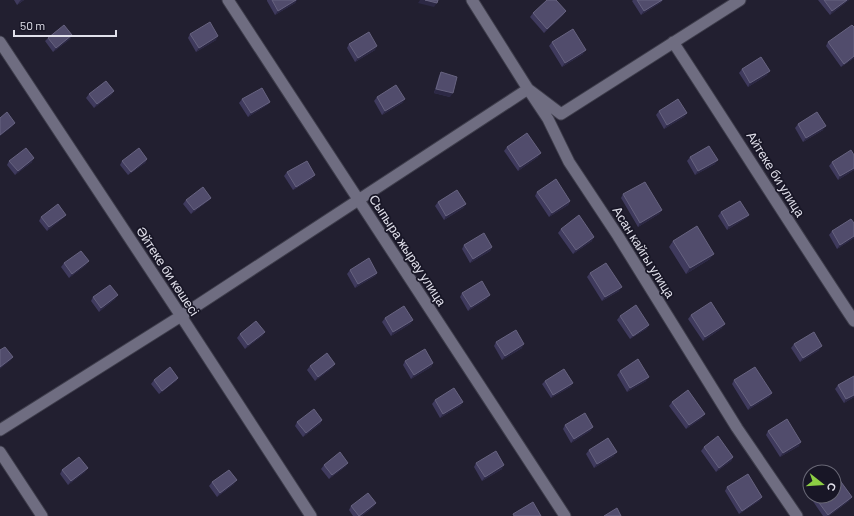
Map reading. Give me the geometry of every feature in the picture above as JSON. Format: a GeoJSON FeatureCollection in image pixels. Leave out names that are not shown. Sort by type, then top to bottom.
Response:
{"type":"FeatureCollection","features":[{"type":"Feature","properties":{"kind":"street","name":"Сыпыра жырау улица"},"geometry":{"type":"LineString","coordinates":[[228,0],[564,516]]}},
{"type":"Feature","properties":{"kind":"street","name":"Асан кайгы улица"},"geometry":{"type":"LineString","coordinates":[[472,0],[548,119],[569,162],[618,236],[737,428],[797,516]]}},
{"type":"Feature","properties":{"kind":"street"},"geometry":{"type":"LineString","coordinates":[[0,430],[181,316],[528,89],[561,114],[740,0]]}},
{"type":"Feature","properties":{"kind":"street","name":"Әйтеке би көшесі"},"geometry":{"type":"LineString","coordinates":[[0,42],[311,516]]}},
{"type":"Feature","properties":{"kind":"street","name":"Айтеке би улица"},"geometry":{"type":"LineString","coordinates":[[673,42],[854,321]]}},
{"type":"Feature","properties":{"kind":"street"},"geometry":{"type":"LineString","coordinates":[[0,452],[42,516]]}},
{"type":"Feature","properties":{"kind":"building"},"geometry":{"type":"Polygon","coordinates":[[[272,0],[296,0],[278,11],[272,0]]]}},
{"type":"Feature","properties":{"kind":"building"},"geometry":{"type":"Polygon","coordinates":[[[425,0],[438,0],[437,3],[425,0]]]}},
{"type":"Feature","properties":{"kind":"building"},"geometry":{"type":"Polygon","coordinates":[[[547,0],[556,0],[566,11],[547,29],[533,13],[547,0]]]}},
{"type":"Feature","properties":{"kind":"building"},"geometry":{"type":"Polygon","coordinates":[[[637,0],[662,0],[644,11],[637,0]]]}},
{"type":"Feature","properties":{"kind":"building"},"geometry":{"type":"Polygon","coordinates":[[[824,0],[847,0],[832,11],[824,0]]]}},
{"type":"Feature","properties":{"kind":"building"},"geometry":{"type":"Polygon","coordinates":[[[210,22],[218,36],[199,48],[190,34],[210,22]]]}},
{"type":"Feature","properties":{"kind":"building"},"geometry":{"type":"Polygon","coordinates":[[[64,25],[72,35],[56,48],[48,38],[64,25]]]}},
{"type":"Feature","properties":{"kind":"building"},"geometry":{"type":"Polygon","coordinates":[[[852,25],[854,27],[854,56],[844,64],[828,42],[852,25]]]}},
{"type":"Feature","properties":{"kind":"building"},"geometry":{"type":"Polygon","coordinates":[[[573,29],[586,50],[565,63],[552,42],[573,29]]]}},
{"type":"Feature","properties":{"kind":"building"},"geometry":{"type":"Polygon","coordinates":[[[369,32],[377,46],[358,58],[349,44],[369,32]]]}},
{"type":"Feature","properties":{"kind":"building"},"geometry":{"type":"Polygon","coordinates":[[[761,57],[770,71],[750,83],[742,69],[761,57]]]}},
{"type":"Feature","properties":{"kind":"building"},"geometry":{"type":"Polygon","coordinates":[[[441,72],[457,77],[453,93],[436,89],[441,72]]]}},
{"type":"Feature","properties":{"kind":"building"},"geometry":{"type":"Polygon","coordinates":[[[106,81],[114,91],[97,104],[89,94],[106,81]]]}},
{"type":"Feature","properties":{"kind":"building"},"geometry":{"type":"Polygon","coordinates":[[[396,85],[405,99],[385,111],[377,97],[396,85]]]}},
{"type":"Feature","properties":{"kind":"building"},"geometry":{"type":"Polygon","coordinates":[[[262,88],[270,102],[251,113],[242,99],[262,88]]]}},
{"type":"Feature","properties":{"kind":"building"},"geometry":{"type":"Polygon","coordinates":[[[678,99],[687,113],[667,125],[659,111],[678,99]]]}},
{"type":"Feature","properties":{"kind":"building"},"geometry":{"type":"Polygon","coordinates":[[[7,112],[15,123],[0,135],[0,118],[7,112]]]}},
{"type":"Feature","properties":{"kind":"building"},"geometry":{"type":"Polygon","coordinates":[[[817,112],[826,126],[806,138],[798,124],[817,112]]]}},
{"type":"Feature","properties":{"kind":"building"},"geometry":{"type":"Polygon","coordinates":[[[527,133],[541,153],[520,167],[507,147],[527,133]]]}},
{"type":"Feature","properties":{"kind":"building"},"geometry":{"type":"Polygon","coordinates":[[[709,146],[718,160],[698,171],[690,157],[709,146]]]}},
{"type":"Feature","properties":{"kind":"building"},"geometry":{"type":"Polygon","coordinates":[[[26,148],[34,158],[18,171],[9,161],[26,148]]]}},
{"type":"Feature","properties":{"kind":"building"},"geometry":{"type":"Polygon","coordinates":[[[139,148],[147,159],[131,172],[122,161],[139,148]]]}},
{"type":"Feature","properties":{"kind":"building"},"geometry":{"type":"Polygon","coordinates":[[[851,150],[854,155],[854,168],[840,176],[832,162],[851,150]]]}},
{"type":"Feature","properties":{"kind":"building"},"geometry":{"type":"Polygon","coordinates":[[[307,161],[315,175],[296,187],[287,172],[307,161]]]}},
{"type":"Feature","properties":{"kind":"building"},"geometry":{"type":"Polygon","coordinates":[[[556,179],[570,201],[552,213],[537,192],[556,179]]]}},
{"type":"Feature","properties":{"kind":"building"},"geometry":{"type":"Polygon","coordinates":[[[645,182],[662,210],[640,223],[623,194],[645,182]]]}},
{"type":"Feature","properties":{"kind":"building"},"geometry":{"type":"Polygon","coordinates":[[[203,187],[211,198],[194,210],[186,200],[203,187]]]}},
{"type":"Feature","properties":{"kind":"building"},"geometry":{"type":"Polygon","coordinates":[[[457,190],[466,204],[446,216],[438,202],[457,190]]]}},
{"type":"Feature","properties":{"kind":"building"},"geometry":{"type":"Polygon","coordinates":[[[740,201],[749,215],[729,226],[721,212],[740,201]]]}},
{"type":"Feature","properties":{"kind":"building"},"geometry":{"type":"Polygon","coordinates":[[[58,204],[66,215],[49,227],[41,217],[58,204]]]}},
{"type":"Feature","properties":{"kind":"building"},"geometry":{"type":"Polygon","coordinates":[[[579,215],[594,237],[576,250],[561,229],[579,215]]]}},
{"type":"Feature","properties":{"kind":"building"},"geometry":{"type":"Polygon","coordinates":[[[851,219],[854,223],[854,236],[840,245],[832,231],[851,219]]]}},
{"type":"Feature","properties":{"kind":"building"},"geometry":{"type":"Polygon","coordinates":[[[697,226],[714,254],[690,268],[673,241],[697,226]]]}},
{"type":"Feature","properties":{"kind":"building"},"geometry":{"type":"Polygon","coordinates":[[[484,233],[492,247],[473,259],[464,245],[484,233]]]}},
{"type":"Feature","properties":{"kind":"building"},"geometry":{"type":"Polygon","coordinates":[[[81,251],[89,261],[72,274],[64,263],[81,251]]]}},
{"type":"Feature","properties":{"kind":"building"},"geometry":{"type":"Polygon","coordinates":[[[369,258],[377,273],[358,284],[350,270],[369,258]]]}},
{"type":"Feature","properties":{"kind":"building"},"geometry":{"type":"Polygon","coordinates":[[[606,263],[622,287],[605,297],[590,273],[606,263]]]}},
{"type":"Feature","properties":{"kind":"building"},"geometry":{"type":"Polygon","coordinates":[[[482,281],[490,295],[471,307],[462,293],[482,281]]]}},
{"type":"Feature","properties":{"kind":"building"},"geometry":{"type":"Polygon","coordinates":[[[110,285],[118,295],[101,308],[93,297],[110,285]]]}},
{"type":"Feature","properties":{"kind":"building"},"geometry":{"type":"Polygon","coordinates":[[[711,302],[725,324],[705,337],[691,315],[711,302]]]}},
{"type":"Feature","properties":{"kind":"building"},"geometry":{"type":"Polygon","coordinates":[[[636,305],[649,325],[633,336],[620,316],[636,305]]]}},
{"type":"Feature","properties":{"kind":"building"},"geometry":{"type":"Polygon","coordinates":[[[404,306],[413,320],[393,332],[385,318],[404,306]]]}},
{"type":"Feature","properties":{"kind":"building"},"geometry":{"type":"Polygon","coordinates":[[[256,321],[265,332],[248,345],[240,334],[256,321]]]}},
{"type":"Feature","properties":{"kind":"building"},"geometry":{"type":"Polygon","coordinates":[[[516,330],[524,344],[505,356],[496,342],[516,330]]]}},
{"type":"Feature","properties":{"kind":"building"},"geometry":{"type":"Polygon","coordinates":[[[814,332],[822,346],[803,358],[794,344],[814,332]]]}},
{"type":"Feature","properties":{"kind":"building"},"geometry":{"type":"Polygon","coordinates":[[[5,347],[13,357],[0,367],[0,350],[5,347]]]}},
{"type":"Feature","properties":{"kind":"building"},"geometry":{"type":"Polygon","coordinates":[[[425,349],[433,363],[414,375],[405,361],[425,349]]]}},
{"type":"Feature","properties":{"kind":"building"},"geometry":{"type":"Polygon","coordinates":[[[327,353],[335,364],[318,377],[310,366],[327,353]]]}},
{"type":"Feature","properties":{"kind":"building"},"geometry":{"type":"Polygon","coordinates":[[[638,359],[649,377],[630,388],[620,371],[638,359]]]}},
{"type":"Feature","properties":{"kind":"building"},"geometry":{"type":"Polygon","coordinates":[[[170,367],[178,378],[162,391],[154,380],[170,367]]]}},
{"type":"Feature","properties":{"kind":"building"},"geometry":{"type":"Polygon","coordinates":[[[755,367],[772,393],[751,406],[734,380],[755,367]]]}},
{"type":"Feature","properties":{"kind":"building"},"geometry":{"type":"Polygon","coordinates":[[[564,369],[573,383],[553,395],[545,381],[564,369]]]}},
{"type":"Feature","properties":{"kind":"building"},"geometry":{"type":"Polygon","coordinates":[[[854,376],[854,395],[846,399],[838,385],[854,376]]]}},
{"type":"Feature","properties":{"kind":"building"},"geometry":{"type":"Polygon","coordinates":[[[454,388],[463,402],[443,414],[435,400],[454,388]]]}},
{"type":"Feature","properties":{"kind":"building"},"geometry":{"type":"Polygon","coordinates":[[[688,390],[705,414],[689,425],[672,402],[688,390]]]}},
{"type":"Feature","properties":{"kind":"building"},"geometry":{"type":"Polygon","coordinates":[[[314,409],[322,420],[306,433],[297,422],[314,409]]]}},
{"type":"Feature","properties":{"kind":"building"},"geometry":{"type":"Polygon","coordinates":[[[585,413],[593,427],[574,439],[565,425],[585,413]]]}},
{"type":"Feature","properties":{"kind":"building"},"geometry":{"type":"Polygon","coordinates":[[[787,419],[801,442],[783,453],[768,431],[787,419]]]}},
{"type":"Feature","properties":{"kind":"building"},"geometry":{"type":"Polygon","coordinates":[[[718,436],[733,457],[719,468],[704,447],[718,436]]]}},
{"type":"Feature","properties":{"kind":"building"},"geometry":{"type":"Polygon","coordinates":[[[608,438],[617,452],[597,464],[589,450],[608,438]]]}},
{"type":"Feature","properties":{"kind":"building"},"geometry":{"type":"Polygon","coordinates":[[[496,451],[504,465],[485,477],[476,463],[496,451]]]}},
{"type":"Feature","properties":{"kind":"building"},"geometry":{"type":"Polygon","coordinates":[[[340,452],[348,463],[332,475],[324,465],[340,452]]]}},
{"type":"Feature","properties":{"kind":"building"},"geometry":{"type":"Polygon","coordinates":[[[79,457],[88,468],[71,481],[62,470],[79,457]]]}},
{"type":"Feature","properties":{"kind":"building"},"geometry":{"type":"Polygon","coordinates":[[[229,470],[237,480],[220,493],[212,482],[229,470]]]}},
{"type":"Feature","properties":{"kind":"building"},"geometry":{"type":"Polygon","coordinates":[[[748,474],[762,497],[742,511],[727,487],[748,474]]]}},
{"type":"Feature","properties":{"kind":"building"},"geometry":{"type":"Polygon","coordinates":[[[842,483],[852,497],[828,515],[820,504],[842,504],[842,483]]]}},
{"type":"Feature","properties":{"kind":"building"},"geometry":{"type":"Polygon","coordinates":[[[368,493],[376,503],[359,516],[351,506],[368,493]]]}},
{"type":"Feature","properties":{"kind":"building"},"geometry":{"type":"Polygon","coordinates":[[[533,502],[541,516],[514,516],[513,514],[533,502]]]}},
{"type":"Feature","properties":{"kind":"building"},"geometry":{"type":"Polygon","coordinates":[[[617,508],[621,516],[604,516],[617,508]]]}}]}
